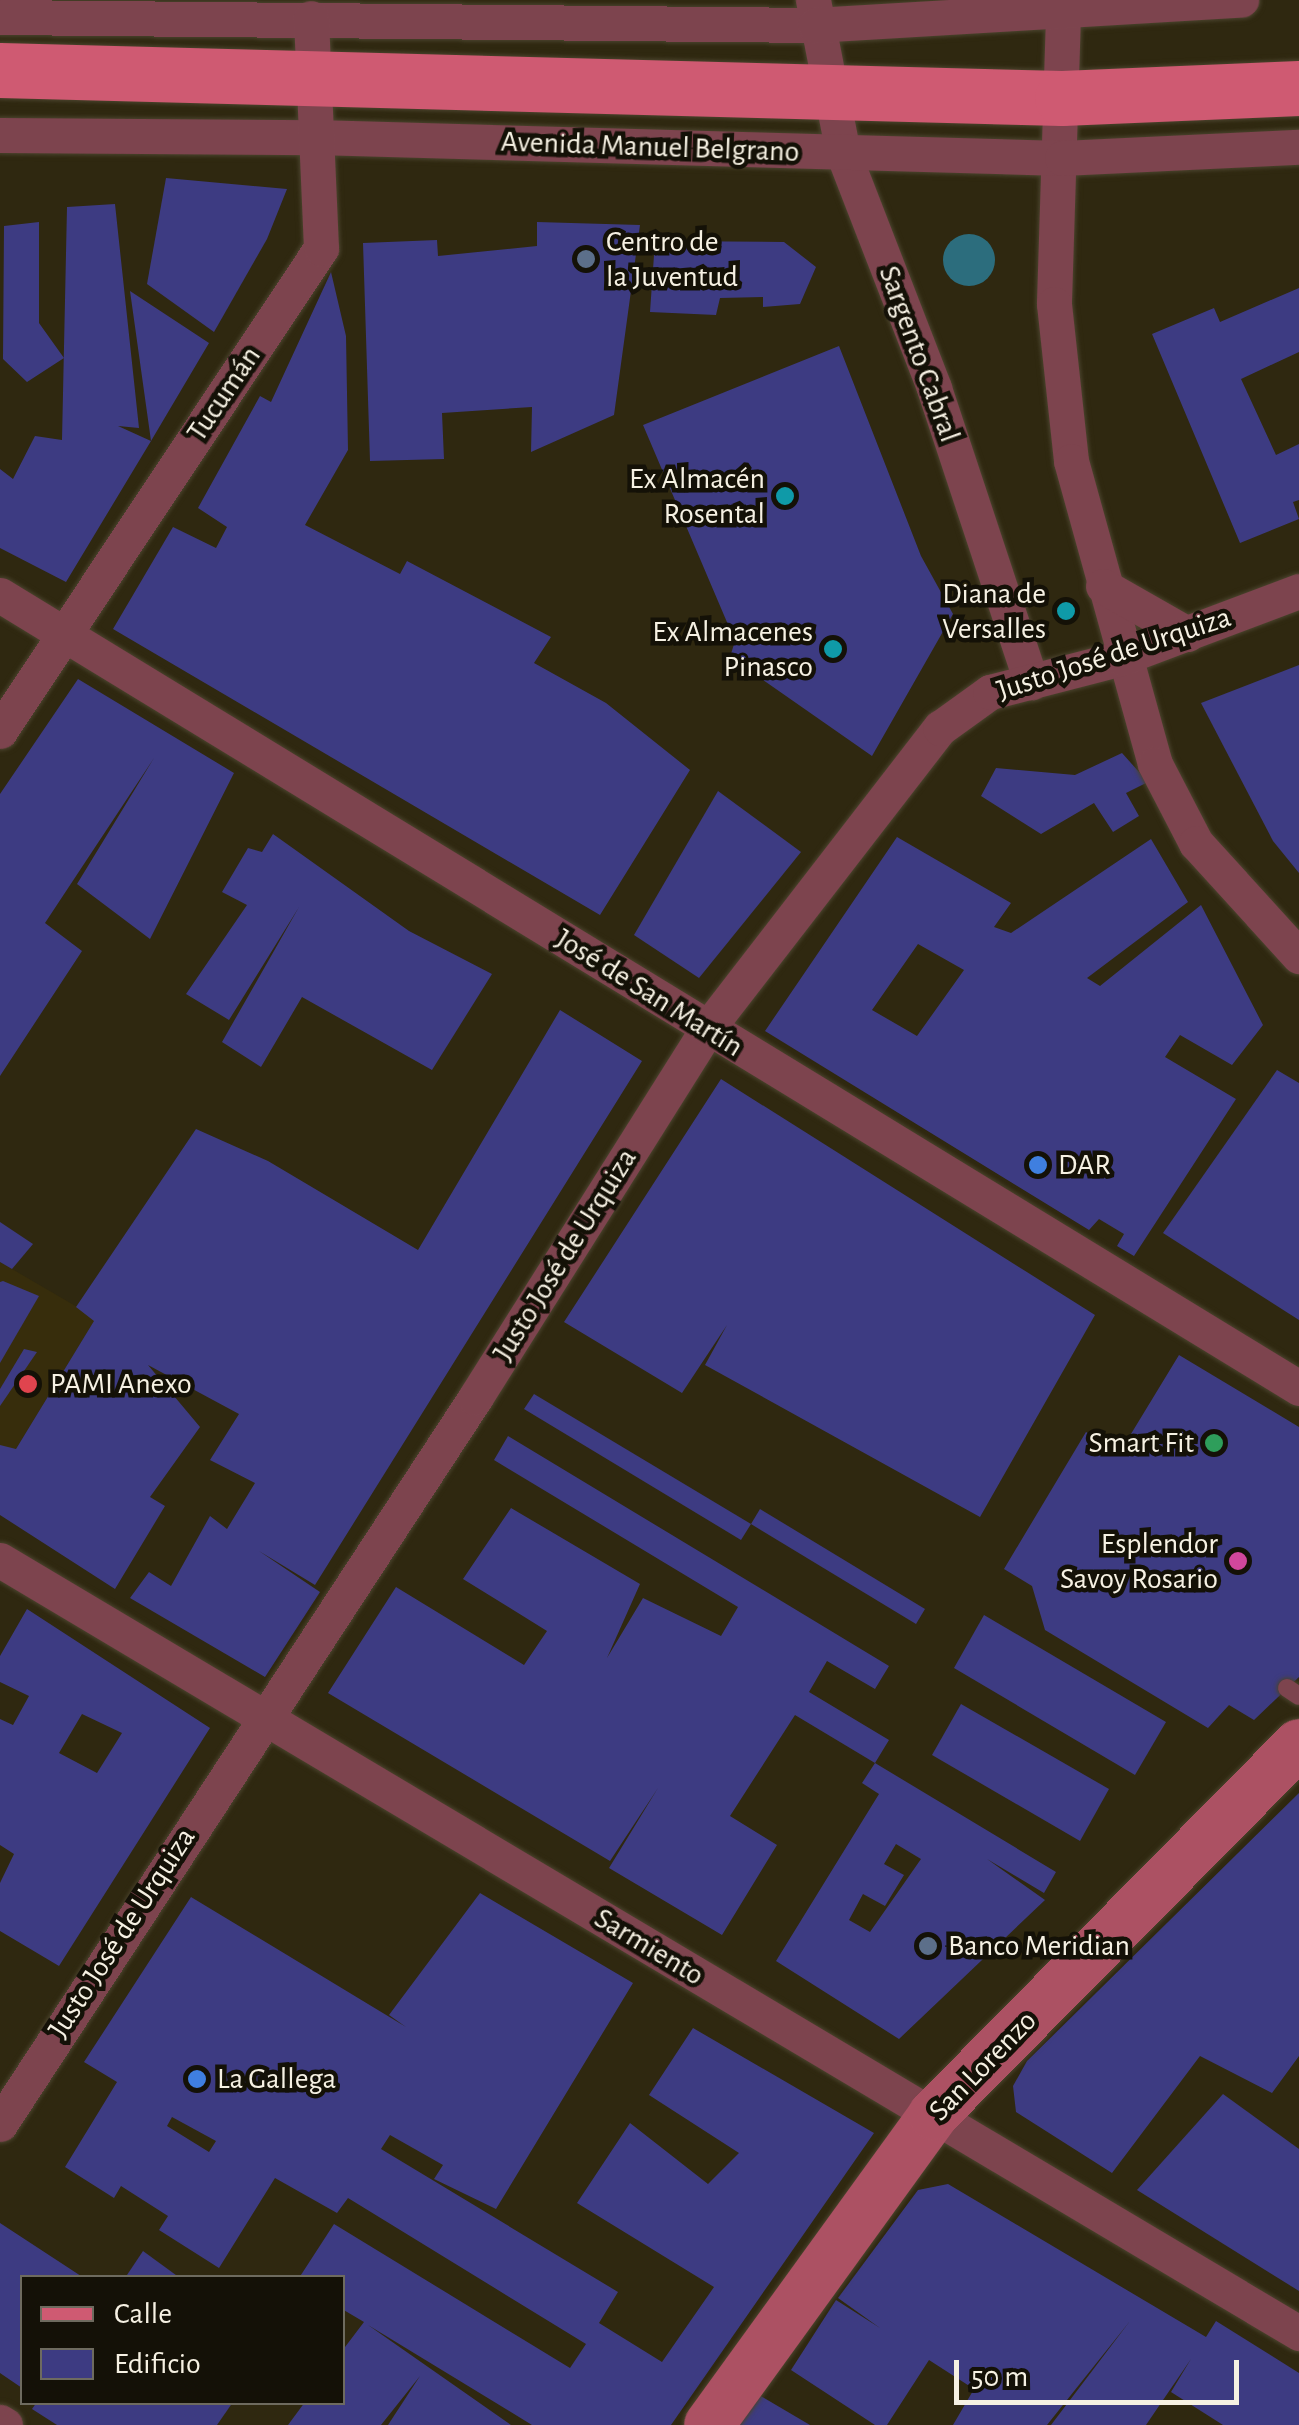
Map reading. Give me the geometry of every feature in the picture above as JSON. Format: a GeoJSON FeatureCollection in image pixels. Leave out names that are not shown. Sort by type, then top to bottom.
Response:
{"type":"FeatureCollection","features":[{"type":"Feature","properties":{"kind":"main road","name":"Avenida Manuel Belgrano"},"geometry":{"type":"LineString","coordinates":[[0,70],[1062,98],[1299,88]]}},
{"type":"Feature","properties":{"kind":"main road","name":"San Lorenzo"},"geometry":{"type":"LineString","coordinates":[[709,2425],[933,2115],[1299,1744]]}},
{"type":"Feature","properties":{"kind":"street"},"geometry":{"type":"LineString","coordinates":[[0,17],[814,12],[1063,15],[1241,0]]}},
{"type":"Feature","properties":{"kind":"street","name":"Sargento Cabral"},"geometry":{"type":"LineString","coordinates":[[814,12],[826,89],[843,153],[934,388],[1031,682]]}},
{"type":"Feature","properties":{"kind":"street"},"geometry":{"type":"LineString","coordinates":[[1063,15],[1055,350],[1071,462],[1120,658],[1155,764],[1196,843],[1299,956]]}},
{"type":"Feature","properties":{"kind":"street","name":"Tucumán"},"geometry":{"type":"LineString","coordinates":[[0,731],[321,248],[311,18]]}},
{"type":"Feature","properties":{"kind":"street","name":"Avenida Manuel Belgrano"},"geometry":{"type":"LineString","coordinates":[[0,135],[316,136],[1062,158],[1299,147]]}},
{"type":"Feature","properties":{"kind":"street"},"geometry":{"type":"LineString","coordinates":[[1103,586],[1187,634]]}},
{"type":"Feature","properties":{"kind":"street","name":"Justo José de Urquiza"},"geometry":{"type":"LineString","coordinates":[[0,2124],[262,1716],[476,1398],[707,1029],[940,728],[990,692],[1120,658],[1299,591]]}},
{"type":"Feature","properties":{"kind":"street","name":"José de San Martín"},"geometry":{"type":"LineString","coordinates":[[0,595],[1299,1388]]}},
{"type":"Feature","properties":{"kind":"street"},"geometry":{"type":"LineString","coordinates":[[1076,672],[1135,704]]}},
{"type":"Feature","properties":{"kind":"street","name":"Sarmiento"},"geometry":{"type":"LineString","coordinates":[[0,1560],[1299,2333]]}},
{"type":"Feature","properties":{"kind":"shaded area","name":"PAMI Anexo"},"geometry":{"type":"Polygon","coordinates":[[[0,1262],[96,1318],[0,1475],[0,1262]]]}},
{"type":"Feature","properties":{"kind":"water"},"geometry":{"type":"Polygon","coordinates":[[[969,234],[988,241],[995,260],[988,279],[969,286],[950,279],[943,260],[950,241],[969,234]]]}},
{"type":"Feature","properties":{"kind":"building"},"geometry":{"type":"Polygon","coordinates":[[[166,178],[287,189],[267,239],[214,332],[147,284],[166,178]]]}},
{"type":"Feature","properties":{"kind":"building"},"geometry":{"type":"Polygon","coordinates":[[[115,204],[139,428],[118,426],[151,441],[66,582],[0,548],[0,469],[13,479],[35,436],[62,440],[67,207],[115,204]]]}},
{"type":"Feature","properties":{"kind":"building"},"geometry":{"type":"Polygon","coordinates":[[[39,222],[39,323],[64,358],[27,382],[3,359],[4,226],[39,222]]]}},
{"type":"Feature","properties":{"kind":"building"},"geometry":{"type":"Polygon","coordinates":[[[537,222],[640,225],[614,415],[531,452],[532,407],[442,413],[444,459],[370,461],[363,243],[437,240],[438,256],[537,246],[537,222]]]}},
{"type":"Feature","properties":{"kind":"building"},"geometry":{"type":"Polygon","coordinates":[[[655,241],[784,242],[816,267],[800,304],[763,307],[763,297],[720,298],[716,315],[650,312],[655,241]]]}},
{"type":"Feature","properties":{"kind":"building"},"geometry":{"type":"Polygon","coordinates":[[[331,272],[346,336],[348,450],[305,525],[400,574],[407,561],[551,637],[534,663],[606,703],[690,770],[600,915],[113,629],[173,527],[216,548],[227,527],[198,508],[260,396],[271,402],[331,272]]]}},
{"type":"Feature","properties":{"kind":"building"},"geometry":{"type":"Polygon","coordinates":[[[1299,288],[1299,352],[1241,379],[1276,455],[1299,444],[1299,500],[1293,502],[1299,519],[1240,543],[1152,334],[1214,308],[1220,322],[1299,288]]]}},
{"type":"Feature","properties":{"kind":"building"},"geometry":{"type":"Polygon","coordinates":[[[130,291],[209,343],[151,441],[130,291]]]}},
{"type":"Feature","properties":{"kind":"building","name":"Ex Almacén Rosental"},"geometry":{"type":"Polygon","coordinates":[[[839,346],[921,556],[953,614],[872,756],[730,657],[735,641],[643,425],[839,346]]]}},
{"type":"Feature","properties":{"kind":"building"},"geometry":{"type":"Polygon","coordinates":[[[1299,665],[1299,873],[1273,841],[1201,703],[1299,665]]]}},
{"type":"Feature","properties":{"kind":"building"},"geometry":{"type":"Polygon","coordinates":[[[78,679],[234,773],[150,939],[77,884],[154,758],[45,923],[82,951],[0,1076],[0,794],[78,679]]]}},
{"type":"Feature","properties":{"kind":"building"},"geometry":{"type":"Polygon","coordinates":[[[1122,753],[1148,782],[1126,793],[1139,816],[1113,832],[1094,803],[1041,834],[981,796],[996,768],[1075,775],[1122,753]]]}},
{"type":"Feature","properties":{"kind":"building"},"geometry":{"type":"Polygon","coordinates":[[[718,791],[801,852],[699,978],[634,935],[718,791]]]}},
{"type":"Feature","properties":{"kind":"building"},"geometry":{"type":"Polygon","coordinates":[[[273,834],[409,931],[492,974],[432,1070],[302,997],[261,1067],[222,1042],[299,907],[229,1020],[186,994],[247,905],[222,892],[248,848],[262,852],[273,834]]]}},
{"type":"Feature","properties":{"kind":"building"},"geometry":{"type":"Polygon","coordinates":[[[897,837],[1011,903],[994,927],[1011,933],[1151,839],[1188,902],[1087,978],[1100,986],[1201,905],[1263,1025],[1232,1065],[1180,1035],[1165,1057],[1236,1099],[1134,1256],[1117,1246],[1124,1234],[1099,1219],[1089,1230],[765,1031],[897,837]],[[918,944],[872,1010],[917,1036],[964,970],[918,944]]]}},
{"type":"Feature","properties":{"kind":"building"},"geometry":{"type":"Polygon","coordinates":[[[560,1010],[642,1061],[315,1585],[259,1551],[320,1592],[265,1677],[130,1598],[149,1572],[171,1586],[210,1516],[227,1529],[255,1483],[210,1460],[239,1414],[148,1365],[200,1427],[150,1497],[165,1506],[115,1589],[0,1515],[0,1445],[16,1449],[94,1321],[76,1307],[196,1129],[268,1161],[418,1250],[560,1010]]]}},
{"type":"Feature","properties":{"kind":"building"},"geometry":{"type":"Polygon","coordinates":[[[1277,1070],[1299,1083],[1299,1320],[1163,1233],[1277,1070]]]}},
{"type":"Feature","properties":{"kind":"building"},"geometry":{"type":"Polygon","coordinates":[[[721,1079],[1095,1315],[980,1517],[705,1365],[727,1325],[682,1393],[564,1322],[721,1079]]]}},
{"type":"Feature","properties":{"kind":"building"},"geometry":{"type":"Polygon","coordinates":[[[0,1222],[33,1244],[12,1269],[0,1262],[0,1222]]]}},
{"type":"Feature","properties":{"kind":"building"},"geometry":{"type":"Polygon","coordinates":[[[0,1282],[39,1296],[0,1363],[0,1282]]]}},
{"type":"Feature","properties":{"kind":"building"},"geometry":{"type":"Polygon","coordinates":[[[24,1349],[37,1352],[0,1406],[0,1389],[24,1349]]]}},
{"type":"Feature","properties":{"kind":"building"},"geometry":{"type":"Polygon","coordinates":[[[1179,1355],[1299,1427],[1299,1677],[1254,1720],[1229,1705],[1208,1728],[1045,1630],[1032,1586],[1004,1569],[1086,1432],[1120,1452],[1179,1355]]]}},
{"type":"Feature","properties":{"kind":"building"},"geometry":{"type":"Polygon","coordinates":[[[534,1394],[751,1524],[741,1540],[524,1409],[534,1394]]]}},
{"type":"Feature","properties":{"kind":"building"},"geometry":{"type":"Polygon","coordinates":[[[508,1436],[889,1666],[875,1689],[827,1661],[809,1692],[889,1740],[875,1763],[795,1715],[730,1816],[777,1845],[722,1935],[609,1868],[658,1788],[610,1861],[328,1693],[396,1587],[524,1665],[547,1631],[463,1579],[511,1508],[640,1584],[607,1658],[643,1598],[721,1636],[738,1607],[494,1460],[508,1436]]]}},
{"type":"Feature","properties":{"kind":"building"},"geometry":{"type":"Polygon","coordinates":[[[760,1509],[925,1609],[916,1624],[751,1524],[760,1509]]]}},
{"type":"Feature","properties":{"kind":"building"},"geometry":{"type":"Polygon","coordinates":[[[27,1609],[210,1728],[59,1966],[0,1931],[0,1883],[14,1854],[0,1845],[0,1719],[13,1725],[29,1696],[0,1682],[0,1656],[27,1609]],[[82,1714],[59,1753],[97,1773],[122,1733],[82,1714]]]}},
{"type":"Feature","properties":{"kind":"building"},"geometry":{"type":"Polygon","coordinates":[[[984,1615],[1166,1722],[1135,1775],[954,1668],[984,1615]]]}},
{"type":"Feature","properties":{"kind":"building"},"geometry":{"type":"Polygon","coordinates":[[[961,1704],[1109,1789],[1080,1841],[932,1755],[961,1704]]]}},
{"type":"Feature","properties":{"kind":"building"},"geometry":{"type":"Polygon","coordinates":[[[875,1763],[1056,1872],[1044,1893],[987,1859],[1045,1900],[899,2039],[776,1961],[879,1794],[862,1783],[875,1763]],[[896,1844],[884,1864],[904,1875],[885,1906],[863,1894],[849,1920],[870,1932],[921,1859],[896,1844]]]}},
{"type":"Feature","properties":{"kind":"building"},"geometry":{"type":"Polygon","coordinates":[[[1299,1793],[1299,2056],[1272,2093],[1200,2056],[1112,2173],[1016,2112],[1013,2086],[1027,2061],[1299,1793]]]}},
{"type":"Feature","properties":{"kind":"building"},"geometry":{"type":"Polygon","coordinates":[[[480,1893],[633,1983],[496,2209],[434,2179],[443,2165],[390,2135],[381,2149],[618,2292],[599,2323],[662,2362],[714,2287],[577,2203],[630,2123],[708,2184],[739,2153],[649,2095],[693,2028],[874,2133],[671,2425],[532,2425],[368,2325],[511,2425],[388,2425],[420,2376],[381,2425],[288,2425],[303,2405],[345,2405],[345,2347],[364,2322],[345,2311],[345,2275],[301,2275],[334,2224],[570,2368],[586,2344],[348,2198],[337,2213],[275,2178],[219,2268],[159,2230],[168,2216],[121,2186],[114,2198],[65,2167],[117,2082],[84,2062],[191,1897],[406,2027],[389,2015],[480,1893]],[[172,2117],[167,2126],[209,2152],[216,2141],[172,2117]]]}},
{"type":"Feature","properties":{"kind":"building"},"geometry":{"type":"Polygon","coordinates":[[[1223,2094],[1299,2149],[1299,2291],[1137,2190],[1223,2094]]]}},
{"type":"Feature","properties":{"kind":"building"},"geometry":{"type":"Polygon","coordinates":[[[948,2184],[1206,2337],[1216,2321],[1299,2373],[1299,2425],[1223,2425],[1171,2392],[1191,2359],[1146,2425],[1051,2425],[1130,2321],[1047,2425],[953,2425],[974,2389],[929,2360],[887,2425],[875,2425],[791,2370],[836,2300],[880,2328],[838,2298],[918,2190],[948,2184]]]}},
{"type":"Feature","properties":{"kind":"building"},"geometry":{"type":"Polygon","coordinates":[[[0,2223],[79,2275],[20,2275],[20,2387],[0,2373],[0,2223]]]}},
{"type":"Feature","properties":{"kind":"building"},"geometry":{"type":"Polygon","coordinates":[[[143,2251],[176,2275],[127,2275],[143,2251]]]}},
{"type":"Feature","properties":{"kind":"building"},"geometry":{"type":"Polygon","coordinates":[[[754,2392],[810,2425],[734,2425],[754,2392]]]}},
{"type":"Feature","properties":{"kind":"building"},"geometry":{"type":"Polygon","coordinates":[[[35,2405],[231,2405],[217,2425],[57,2425],[32,2409],[35,2405]]]}},
{"type":"Feature","properties":{"kind":"place","name":"Centro de la Juventud"},"geometry":{"type":"Point","coordinates":[586,259]}},
{"type":"Feature","properties":{"kind":"place","name":"Ex Almacén Rosental"},"geometry":{"type":"Point","coordinates":[785,496]}},
{"type":"Feature","properties":{"kind":"place","name":"Diana de Versalles"},"geometry":{"type":"Point","coordinates":[1066,611]}},
{"type":"Feature","properties":{"kind":"place","name":"Ex Almacenes Pinasco"},"geometry":{"type":"Point","coordinates":[833,649]}},
{"type":"Feature","properties":{"kind":"place","name":"DAR"},"geometry":{"type":"Point","coordinates":[1038,1165]}},
{"type":"Feature","properties":{"kind":"place","name":"PAMI Anexo"},"geometry":{"type":"Point","coordinates":[28,1384]}},
{"type":"Feature","properties":{"kind":"place","name":"Smart Fit"},"geometry":{"type":"Point","coordinates":[1214,1443]}},
{"type":"Feature","properties":{"kind":"place","name":"Esplendor Savoy Rosario"},"geometry":{"type":"Point","coordinates":[1238,1561]}},
{"type":"Feature","properties":{"kind":"place","name":"Banco Meridian"},"geometry":{"type":"Point","coordinates":[928,1946]}},
{"type":"Feature","properties":{"kind":"place","name":"La Gallega"},"geometry":{"type":"Point","coordinates":[197,2079]}}]}
